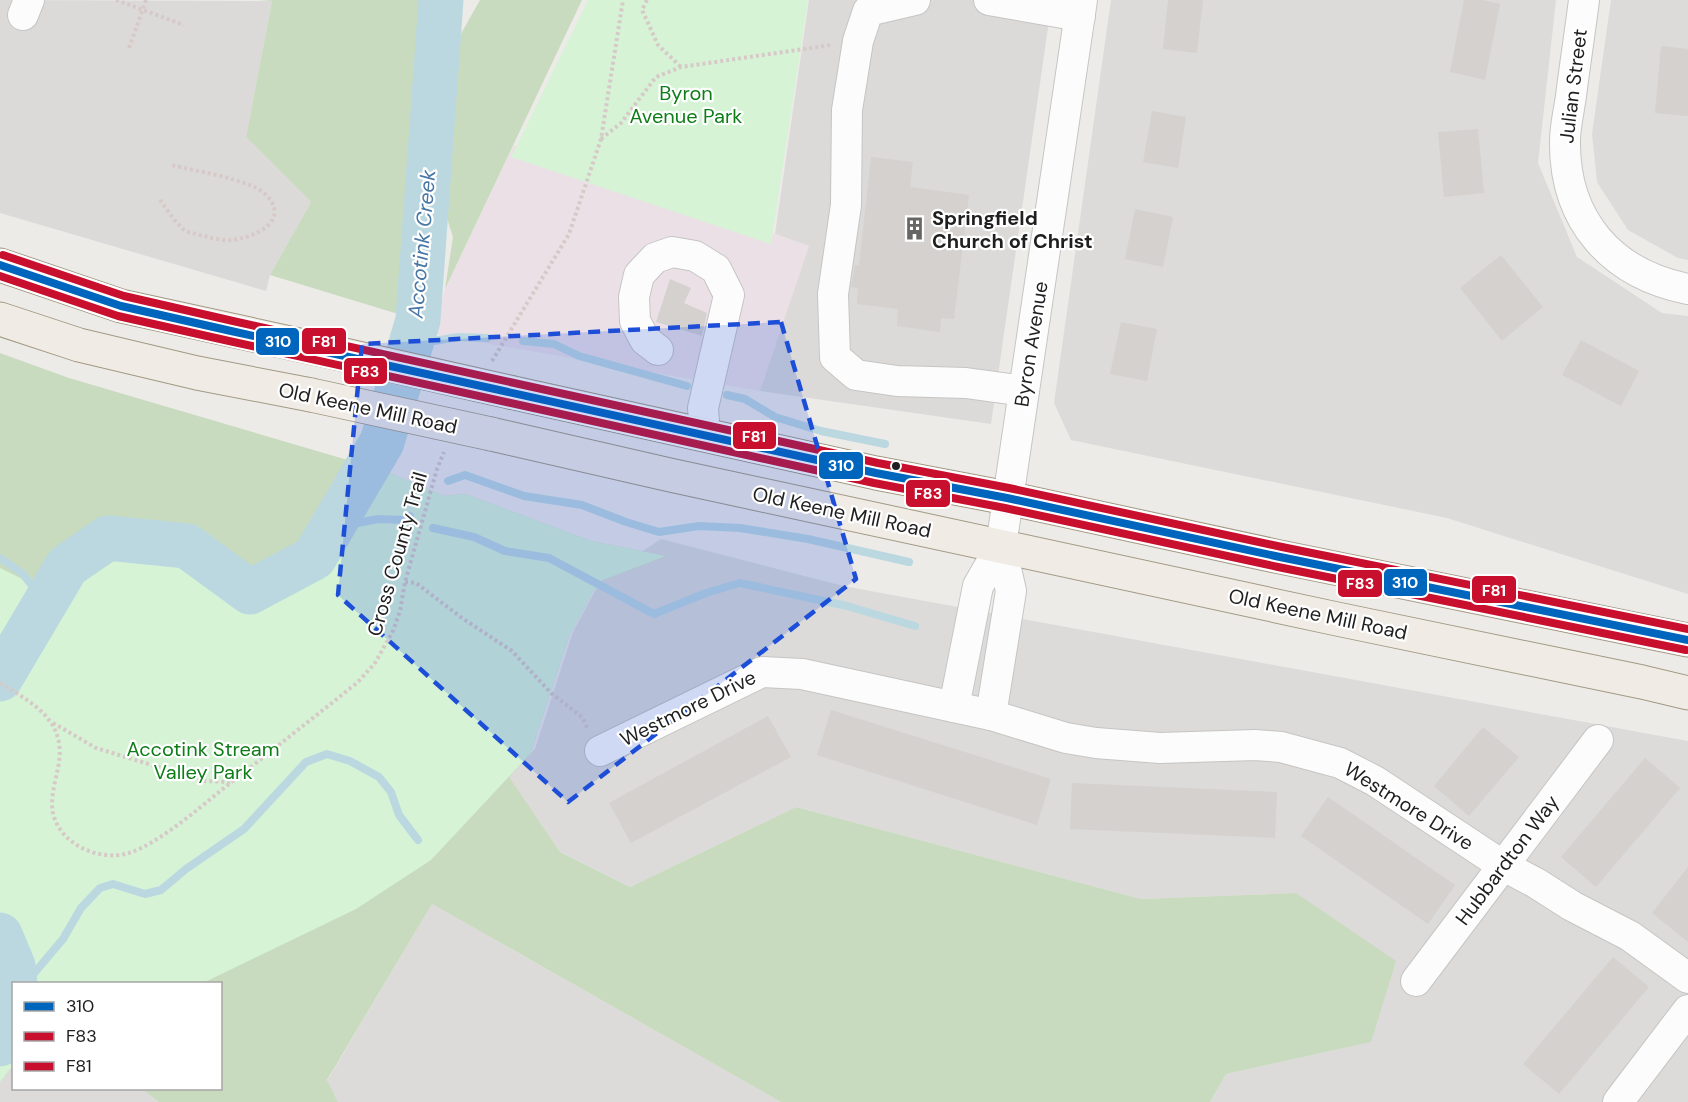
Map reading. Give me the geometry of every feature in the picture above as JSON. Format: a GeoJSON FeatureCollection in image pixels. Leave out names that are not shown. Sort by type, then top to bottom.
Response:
{"type":"FeatureCollection","features":[{"type":"Feature","properties":{"kind":"main road"},"geometry":{"type":"LineString","coordinates":[[0,265],[122,306],[705,436],[1688,640]]}},
{"type":"Feature","properties":{"kind":"main road","name":"Old Keene Mill Road"},"geometry":{"type":"LineString","coordinates":[[0,319],[79,345],[196,373],[311,395],[670,475],[1688,693]]}},
{"type":"Feature","properties":{"kind":"street"},"geometry":{"type":"LineString","coordinates":[[915,0],[868,11],[858,41],[847,111],[846,205],[833,294],[835,357],[856,375],[897,381],[966,383],[1024,391]]}},
{"type":"Feature","properties":{"kind":"street"},"geometry":{"type":"LineString","coordinates":[[989,0],[1081,8]]}},
{"type":"Feature","properties":{"kind":"street","name":"Julian Street"},"geometry":{"type":"LineString","coordinates":[[1584,0],[1564,139],[1566,170],[1574,200],[1588,227],[1608,251],[1621,262],[1647,278],[1688,289]]}},
{"type":"Feature","properties":{"kind":"street","name":"Byron Avenue"},"geometry":{"type":"LineString","coordinates":[[1001,546],[1081,8]]}},
{"type":"Feature","properties":{"kind":"street"},"geometry":{"type":"LineString","coordinates":[[658,350],[645,340],[635,321],[634,297],[639,275],[654,258],[672,252],[694,256],[716,269],[729,296],[703,408],[705,436]]}},
{"type":"Feature","properties":{"kind":"street"},"geometry":{"type":"LineString","coordinates":[[954,707],[978,586],[1001,546]]}},
{"type":"Feature","properties":{"kind":"street"},"geometry":{"type":"LineString","coordinates":[[991,715],[1011,591],[1001,546]]}},
{"type":"Feature","properties":{"kind":"street","name":"Westmore Drive"},"geometry":{"type":"LineString","coordinates":[[600,751],[762,672],[802,674],[991,715],[1066,738],[1096,743],[1160,748],[1254,745],[1281,747],[1340,763],[1375,781],[1502,865],[1572,906],[1630,936],[1688,978]]}},
{"type":"Feature","properties":{"kind":"street","name":"Hubbardton Way"},"geometry":{"type":"LineString","coordinates":[[1416,981],[1598,740]]}},
{"type":"Feature","properties":{"kind":"street"},"geometry":{"type":"LineString","coordinates":[[1618,1102],[1688,1010]]}},
{"type":"Feature","properties":{"kind":"path"},"geometry":{"type":"LineString","coordinates":[[116,0],[184,25]]}},
{"type":"Feature","properties":{"kind":"path"},"geometry":{"type":"LineString","coordinates":[[129,48],[146,0]]}},
{"type":"Feature","properties":{"kind":"path"},"geometry":{"type":"LineString","coordinates":[[490,364],[568,234],[601,139],[623,0]]}},
{"type":"Feature","properties":{"kind":"path"},"geometry":{"type":"LineString","coordinates":[[647,0],[642,10],[658,45],[681,67]]}},
{"type":"Feature","properties":{"kind":"path"},"geometry":{"type":"LineString","coordinates":[[601,139],[621,123],[656,77],[681,67],[858,41]]}},
{"type":"Feature","properties":{"kind":"path"},"geometry":{"type":"LineString","coordinates":[[160,200],[184,231],[217,239],[232,240],[258,232],[270,225],[274,216],[273,204],[263,193],[249,185],[172,165]]}},
{"type":"Feature","properties":{"kind":"path","name":"Cross County Trail"},"geometry":{"type":"LineString","coordinates":[[0,682],[33,703],[52,723],[60,744],[60,759],[52,802],[53,814],[65,836],[92,852],[113,856],[141,848],[186,818],[232,782],[358,682],[375,663],[393,631],[400,611],[405,582],[437,469],[447,447]]}},
{"type":"Feature","properties":{"kind":"path"},"geometry":{"type":"LineString","coordinates":[[405,582],[416,583],[462,618],[512,651],[550,693],[582,717],[600,751]]}},
{"type":"Feature","properties":{"kind":"path"},"geometry":{"type":"LineString","coordinates":[[52,723],[96,748],[204,782],[232,782]]}},
{"type":"Feature","properties":{"kind":"highlighted area"},"geometry":{"type":"Polygon","coordinates":[[[781,322],[856,579],[568,802],[338,595],[362,344],[781,322]]]}},
{"type":"Feature","properties":{"kind":"shaded area"},"geometry":{"type":"Polygon","coordinates":[[[0,0],[272,1],[246,137],[311,202],[270,275],[266,291],[0,213],[0,0]]]}},
{"type":"Feature","properties":{"kind":"shaded area"},"geometry":{"type":"Polygon","coordinates":[[[809,0],[1052,0],[991,424],[760,391],[809,246],[775,234],[809,0]]]}},
{"type":"Feature","properties":{"kind":"shaded area"},"geometry":{"type":"Polygon","coordinates":[[[1111,0],[1556,0],[1538,163],[1577,257],[1662,313],[1688,316],[1688,594],[1447,518],[1071,440],[1054,403],[1111,0]]]}},
{"type":"Feature","properties":{"kind":"shaded area"},"geometry":{"type":"Polygon","coordinates":[[[1611,0],[1688,0],[1688,260],[1678,258],[1628,230],[1597,182],[1592,134],[1611,0]]]}},
{"type":"Feature","properties":{"kind":"shaded area"},"geometry":{"type":"Polygon","coordinates":[[[514,145],[809,246],[760,391],[433,334],[445,289],[514,145]]]}},
{"type":"Feature","properties":{"kind":"shaded area"},"geometry":{"type":"Polygon","coordinates":[[[661,539],[843,586],[1688,741],[1688,1102],[1210,1102],[1226,1074],[1370,1042],[1296,893],[1141,899],[796,807],[630,887],[560,852],[508,777],[535,749],[573,632],[602,578],[661,539]]]}},
{"type":"Feature","properties":{"kind":"shaded area"},"geometry":{"type":"Polygon","coordinates":[[[432,904],[781,1102],[338,1102],[327,1081],[432,904]]]}},
{"type":"Feature","properties":{"kind":"shaded area"},"geometry":{"type":"Polygon","coordinates":[[[12,1066],[12,1090],[143,1090],[159,1102],[0,1102],[0,1082],[12,1066]]]}},
{"type":"Feature","properties":{"kind":"green space"},"geometry":{"type":"Polygon","coordinates":[[[259,0],[438,0],[426,96],[480,0],[582,0],[445,289],[453,237],[434,177],[418,320],[270,275],[311,202],[246,137],[272,1],[259,0]]]}},
{"type":"Feature","properties":{"kind":"green space","name":"Byron Avenue Park"},"geometry":{"type":"Polygon","coordinates":[[[588,0],[808,0],[771,244],[511,157],[588,0]]]}},
{"type":"Feature","properties":{"kind":"green space"},"geometry":{"type":"Polygon","coordinates":[[[0,353],[69,378],[385,471],[444,496],[465,494],[591,541],[666,556],[598,582],[569,636],[530,754],[509,777],[560,852],[630,887],[796,807],[1141,899],[1296,893],[1396,961],[1371,1042],[1226,1074],[1210,1102],[781,1102],[432,904],[327,1080],[338,1102],[159,1102],[143,1090],[222,1090],[222,982],[12,982],[12,1066],[0,1082],[0,353]]]}},
{"type":"Feature","properties":{"kind":"green space","name":"Accotink Stream Valley Park"},"geometry":{"type":"Polygon","coordinates":[[[385,471],[444,496],[465,494],[591,541],[666,556],[598,582],[569,636],[530,754],[431,860],[356,909],[205,982],[12,982],[12,1066],[0,1082],[0,568],[65,600],[114,547],[281,569],[385,471]]]}},
{"type":"Feature","properties":{"kind":"building"},"geometry":{"type":"Polygon","coordinates":[[[1168,0],[1203,0],[1197,53],[1163,49],[1168,0]]]}},
{"type":"Feature","properties":{"kind":"building"},"geometry":{"type":"Polygon","coordinates":[[[1464,0],[1482,0],[1500,4],[1485,80],[1450,72],[1464,0]]]}},
{"type":"Feature","properties":{"kind":"building"},"geometry":{"type":"Polygon","coordinates":[[[1661,46],[1688,49],[1688,116],[1655,113],[1661,46]]]}},
{"type":"Feature","properties":{"kind":"building"},"geometry":{"type":"Polygon","coordinates":[[[1152,111],[1186,117],[1178,168],[1143,162],[1152,111]]]}},
{"type":"Feature","properties":{"kind":"building"},"geometry":{"type":"Polygon","coordinates":[[[1478,129],[1484,193],[1444,197],[1438,132],[1478,129]]]}},
{"type":"Feature","properties":{"kind":"building","name":"Springfield Church of Christ"},"geometry":{"type":"Polygon","coordinates":[[[871,157],[913,162],[910,187],[969,195],[954,319],[941,318],[940,332],[897,326],[898,309],[857,304],[858,288],[851,287],[855,265],[859,266],[871,157]]]}},
{"type":"Feature","properties":{"kind":"building"},"geometry":{"type":"Polygon","coordinates":[[[1135,209],[1173,217],[1163,267],[1125,259],[1135,209]]]}},
{"type":"Feature","properties":{"kind":"building"},"geometry":{"type":"Polygon","coordinates":[[[1501,255],[1543,307],[1502,341],[1460,288],[1501,255]]]}},
{"type":"Feature","properties":{"kind":"building"},"geometry":{"type":"Polygon","coordinates":[[[670,279],[691,288],[684,303],[707,313],[702,336],[656,322],[670,279]]]}},
{"type":"Feature","properties":{"kind":"building"},"geometry":{"type":"Polygon","coordinates":[[[1121,322],[1157,329],[1147,381],[1110,374],[1121,322]]]}},
{"type":"Feature","properties":{"kind":"building"},"geometry":{"type":"Polygon","coordinates":[[[1581,340],[1639,371],[1621,406],[1562,375],[1581,340]]]}},
{"type":"Feature","properties":{"kind":"building"},"geometry":{"type":"Polygon","coordinates":[[[831,710],[1051,779],[1037,825],[817,755],[831,710]]]}},
{"type":"Feature","properties":{"kind":"building"},"geometry":{"type":"Polygon","coordinates":[[[768,716],[791,757],[631,843],[609,803],[768,716]]]}},
{"type":"Feature","properties":{"kind":"building"},"geometry":{"type":"Polygon","coordinates":[[[1483,727],[1519,757],[1469,816],[1434,786],[1483,727]]]}},
{"type":"Feature","properties":{"kind":"building"},"geometry":{"type":"Polygon","coordinates":[[[1645,758],[1680,788],[1596,887],[1561,857],[1645,758]]]}},
{"type":"Feature","properties":{"kind":"building"},"geometry":{"type":"Polygon","coordinates":[[[1072,783],[1277,792],[1275,838],[1070,829],[1072,783]]]}},
{"type":"Feature","properties":{"kind":"building"},"geometry":{"type":"Polygon","coordinates":[[[1328,797],[1455,885],[1428,924],[1301,836],[1328,797]]]}},
{"type":"Feature","properties":{"kind":"building"},"geometry":{"type":"Polygon","coordinates":[[[1688,867],[1688,942],[1652,913],[1688,867]]]}},
{"type":"Feature","properties":{"kind":"building"},"geometry":{"type":"Polygon","coordinates":[[[1613,957],[1649,987],[1559,1094],[1523,1064],[1613,957]]]}},
{"type":"Feature","properties":{"kind":"waterway","name":"Accotink Creek"},"geometry":{"type":"LineString","coordinates":[[0,679],[67,566],[108,538],[187,546],[250,592],[314,558],[382,442],[418,320],[441,0]]}},
{"type":"Feature","properties":{"kind":"waterway"},"geometry":{"type":"LineString","coordinates":[[410,345],[458,337],[487,338]]}},
{"type":"Feature","properties":{"kind":"waterway"},"geometry":{"type":"LineString","coordinates":[[523,341],[554,344],[579,356],[687,386]]}},
{"type":"Feature","properties":{"kind":"waterway"},"geometry":{"type":"LineString","coordinates":[[727,395],[745,399],[775,417],[821,431],[885,444]]}},
{"type":"Feature","properties":{"kind":"waterway"},"geometry":{"type":"LineString","coordinates":[[448,481],[465,475],[524,496],[582,505],[659,532],[699,526],[740,528],[808,539],[909,562]]}},
{"type":"Feature","properties":{"kind":"waterway"},"geometry":{"type":"LineString","coordinates":[[332,528],[378,519],[406,520],[410,516]]}},
{"type":"Feature","properties":{"kind":"waterway"},"geometry":{"type":"LineString","coordinates":[[433,528],[474,537],[505,551],[549,558],[654,614],[706,593],[740,583],[847,606],[915,626]]}},
{"type":"Feature","properties":{"kind":"waterway"},"geometry":{"type":"LineString","coordinates":[[0,558],[22,573],[45,602]]}},
{"type":"Feature","properties":{"kind":"waterway"},"geometry":{"type":"LineString","coordinates":[[27,982],[63,939],[81,908],[100,888],[113,884],[145,894],[161,890],[186,869],[244,829],[306,762],[327,754],[350,761],[379,777],[391,792],[399,815],[418,840]]}},
{"type":"Feature","properties":{"kind":"waterway","name":"Accotink Creek"},"geometry":{"type":"LineString","coordinates":[[0,935],[13,966],[15,982]]}},
{"type":"Feature","properties":{"kind":"waterway","name":"Accotink Creek"},"geometry":{"type":"LineString","coordinates":[[0,1044],[12,1016]]}},
{"type":"Feature","properties":{"kind":"transit line","name":"F81"},"geometry":{"type":"LineString","coordinates":[[3,255],[124,296],[233,321],[878,463],[1009,488],[1282,547],[1688,629]]}},
{"type":"Feature","properties":{"kind":"transit line","name":"310"},"geometry":{"type":"LineString","coordinates":[[0,265],[121,306],[231,331],[876,473],[1007,498],[1280,557],[1688,640]]}},
{"type":"Feature","properties":{"kind":"transit line","name":"F83"},"geometry":{"type":"LineString","coordinates":[[0,276],[118,316],[229,341],[874,483],[1005,508],[1278,567],[1686,650]]}},
{"type":"Feature","properties":{"kind":"place","name":"Springfield Church of Christ"},"geometry":{"type":"Point","coordinates":[914,229]}}]}
